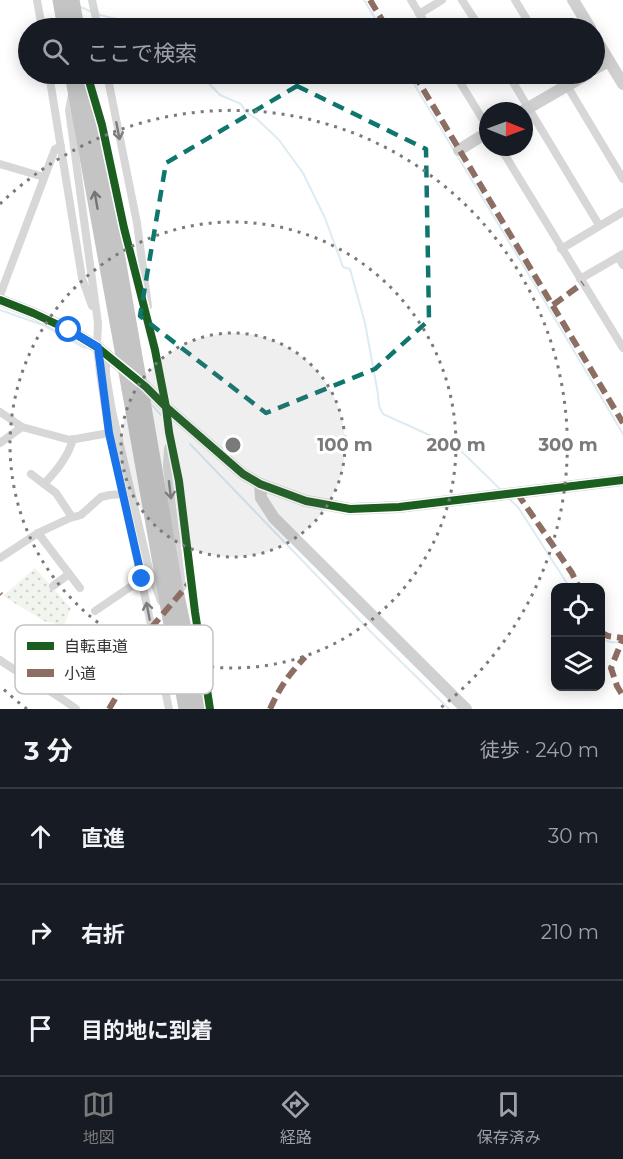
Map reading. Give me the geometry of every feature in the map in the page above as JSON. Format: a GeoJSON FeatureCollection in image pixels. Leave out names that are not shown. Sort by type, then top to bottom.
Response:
{"type":"FeatureCollection","features":[{"type":"Feature","properties":{"kind":"highway"},"geometry":{"type":"LineString","coordinates":[[60,0],[63,18]]}},
{"type":"Feature","properties":{"kind":"highway"},"geometry":{"type":"LineString","coordinates":[[72,0],[75,18]]}},
{"type":"Feature","properties":{"kind":"highway"},"geometry":{"type":"LineString","coordinates":[[74,84],[171,625]]}},
{"type":"Feature","properties":{"kind":"highway"},"geometry":{"type":"LineString","coordinates":[[88,84],[183,625]]}},
{"type":"Feature","properties":{"kind":"highway"},"geometry":{"type":"LineString","coordinates":[[183,694],[186,709]]}},
{"type":"Feature","properties":{"kind":"highway"},"geometry":{"type":"LineString","coordinates":[[196,694],[199,709]]}},
{"type":"Feature","properties":{"kind":"street"},"geometry":{"type":"LineString","coordinates":[[37,0],[40,18]]}},
{"type":"Feature","properties":{"kind":"street"},"geometry":{"type":"LineString","coordinates":[[92,0],[96,18]]}},
{"type":"Feature","properties":{"kind":"street"},"geometry":{"type":"LineString","coordinates":[[411,0],[422,18]]}},
{"type":"Feature","properties":{"kind":"street"},"geometry":{"type":"LineString","coordinates":[[419,14],[442,0]]}},
{"type":"Feature","properties":{"kind":"street"},"geometry":{"type":"LineString","coordinates":[[462,0],[474,18]]}},
{"type":"Feature","properties":{"kind":"street"},"geometry":{"type":"LineString","coordinates":[[515,0],[526,18]]}},
{"type":"Feature","properties":{"kind":"street"},"geometry":{"type":"LineString","coordinates":[[573,0],[584,18]]}},
{"type":"Feature","properties":{"kind":"street"},"geometry":{"type":"LineString","coordinates":[[605,54],[623,84]]}},
{"type":"Feature","properties":{"kind":"street"},"geometry":{"type":"LineString","coordinates":[[605,63],[609,61]]}},
{"type":"Feature","properties":{"kind":"street"},"geometry":{"type":"LineString","coordinates":[[51,84],[82,279],[98,323]]}},
{"type":"Feature","properties":{"kind":"street"},"geometry":{"type":"LineString","coordinates":[[72,84],[69,110],[109,393],[149,568],[170,625]]}},
{"type":"Feature","properties":{"kind":"street"},"geometry":{"type":"LineString","coordinates":[[89,84],[102,126],[124,228],[155,350]]}},
{"type":"Feature","properties":{"kind":"street"},"geometry":{"type":"LineString","coordinates":[[109,84],[137,223],[155,350],[179,481],[197,625]]}},
{"type":"Feature","properties":{"kind":"street"},"geometry":{"type":"LineString","coordinates":[[461,84],[479,115]]}},
{"type":"Feature","properties":{"kind":"street"},"geometry":{"type":"LineString","coordinates":[[513,84],[522,102]]}},
{"type":"Feature","properties":{"kind":"street"},"geometry":{"type":"LineString","coordinates":[[533,103],[557,84]]}},
{"type":"Feature","properties":{"kind":"street"},"geometry":{"type":"LineString","coordinates":[[566,84],[623,179]]}},
{"type":"Feature","properties":{"kind":"street"},"geometry":{"type":"LineString","coordinates":[[533,120],[599,225]]}},
{"type":"Feature","properties":{"kind":"street"},"geometry":{"type":"LineString","coordinates":[[459,150],[479,136]]}},
{"type":"Feature","properties":{"kind":"street"},"geometry":{"type":"LineString","coordinates":[[0,295],[55,150],[62,146]]}},
{"type":"Feature","properties":{"kind":"street"},"geometry":{"type":"LineString","coordinates":[[505,156],[623,348]]}},
{"type":"Feature","properties":{"kind":"street"},"geometry":{"type":"LineString","coordinates":[[0,164],[44,177]]}},
{"type":"Feature","properties":{"kind":"street"},"geometry":{"type":"LineString","coordinates":[[561,249],[623,212]]}},
{"type":"Feature","properties":{"kind":"street"},"geometry":{"type":"LineString","coordinates":[[580,279],[621,258]]}},
{"type":"Feature","properties":{"kind":"street"},"geometry":{"type":"LineString","coordinates":[[0,300],[69,330],[102,351],[243,474],[306,501],[350,509],[399,507],[623,480]]}},
{"type":"Feature","properties":{"kind":"street"},"geometry":{"type":"LineString","coordinates":[[102,351],[109,433],[152,625]]}},
{"type":"Feature","properties":{"kind":"street"},"geometry":{"type":"LineString","coordinates":[[0,412],[22,427],[70,440],[109,433]]}},
{"type":"Feature","properties":{"kind":"street"},"geometry":{"type":"LineString","coordinates":[[0,443],[22,427]]}},
{"type":"Feature","properties":{"kind":"street"},"geometry":{"type":"LineString","coordinates":[[169,432],[167,467],[186,625]]}},
{"type":"Feature","properties":{"kind":"street"},"geometry":{"type":"LineString","coordinates":[[44,484],[59,468],[70,451],[73,439]]}},
{"type":"Feature","properties":{"kind":"street"},"geometry":{"type":"LineString","coordinates":[[31,474],[56,493],[72,517]]}},
{"type":"Feature","properties":{"kind":"street"},"geometry":{"type":"LineString","coordinates":[[260,483],[261,498],[274,518],[466,709]]}},
{"type":"Feature","properties":{"kind":"street"},"geometry":{"type":"LineString","coordinates":[[0,558],[38,533],[81,515],[101,497],[123,494]]}},
{"type":"Feature","properties":{"kind":"street"},"geometry":{"type":"LineString","coordinates":[[38,533],[80,588]]}},
{"type":"Feature","properties":{"kind":"street"},"geometry":{"type":"LineString","coordinates":[[53,586],[69,574]]}},
{"type":"Feature","properties":{"kind":"street"},"geometry":{"type":"LineString","coordinates":[[96,611],[142,579]]}},
{"type":"Feature","properties":{"kind":"street"},"geometry":{"type":"LineString","coordinates":[[0,660],[15,670]]}},
{"type":"Feature","properties":{"kind":"street"},"geometry":{"type":"LineString","coordinates":[[56,694],[76,709]]}},
{"type":"Feature","properties":{"kind":"street"},"geometry":{"type":"LineString","coordinates":[[166,694],[169,709]]}},
{"type":"Feature","properties":{"kind":"street"},"geometry":{"type":"LineString","coordinates":[[208,694],[210,709]]}},
{"type":"Feature","properties":{"kind":"highlighted area"},"geometry":{"type":"Polygon","coordinates":[[[297,86],[426,149],[429,320],[375,369],[266,413],[140,316],[166,163],[297,86]]]}},
{"type":"Feature","properties":{"kind":"shaded area"},"geometry":{"type":"Polygon","coordinates":[[[35,568],[71,608],[64,625],[60,625],[44,621],[3,596],[35,568]]]}},
{"type":"Feature","properties":{"kind":"waterway"},"geometry":{"type":"LineString","coordinates":[[364,0],[375,18]]}},
{"type":"Feature","properties":{"kind":"waterway"},"geometry":{"type":"LineString","coordinates":[[78,6],[92,12]]}},
{"type":"Feature","properties":{"kind":"waterway"},"geometry":{"type":"LineString","coordinates":[[98,14],[112,18]]}},
{"type":"Feature","properties":{"kind":"waterway"},"geometry":{"type":"LineString","coordinates":[[210,84],[220,95],[241,104],[246,112],[257,119],[279,140],[303,173],[325,218],[343,267],[350,269],[365,323],[379,406],[383,414],[458,448],[500,489]]}},
{"type":"Feature","properties":{"kind":"waterway"},"geometry":{"type":"LineString","coordinates":[[414,84],[623,434]]}},
{"type":"Feature","properties":{"kind":"waterway"},"geometry":{"type":"LineString","coordinates":[[0,310],[43,325],[85,348]]}},
{"type":"Feature","properties":{"kind":"waterway"},"geometry":{"type":"LineString","coordinates":[[150,403],[161,415]]}},
{"type":"Feature","properties":{"kind":"waterway"},"geometry":{"type":"LineString","coordinates":[[190,444],[373,634],[449,709]]}},
{"type":"Feature","properties":{"kind":"waterway"},"geometry":{"type":"LineString","coordinates":[[508,498],[518,507],[567,583]]}},
{"type":"Feature","properties":{"kind":"waterway"},"geometry":{"type":"LineString","coordinates":[[605,640],[623,642]]}},
{"type":"Feature","properties":{"kind":"marked path"},"geometry":{"type":"LineString","coordinates":[[370,0],[381,18]]}},
{"type":"Feature","properties":{"kind":"marked path"},"geometry":{"type":"LineString","coordinates":[[420,84],[623,423]]}},
{"type":"Feature","properties":{"kind":"marked path"},"geometry":{"type":"LineString","coordinates":[[553,305],[583,283]]}},
{"type":"Feature","properties":{"kind":"marked path"},"geometry":{"type":"LineString","coordinates":[[517,493],[577,583]]}},
{"type":"Feature","properties":{"kind":"marked path"},"geometry":{"type":"LineString","coordinates":[[154,625],[191,581]]}},
{"type":"Feature","properties":{"kind":"marked path"},"geometry":{"type":"LineString","coordinates":[[605,634],[623,638],[611,668],[623,696]]}},
{"type":"Feature","properties":{"kind":"marked path"},"geometry":{"type":"LineString","coordinates":[[270,709],[285,681],[305,657]]}},
{"type":"Feature","properties":{"kind":"marked path"},"geometry":{"type":"LineString","coordinates":[[109,709],[118,694]]}},
{"type":"Feature","properties":{"kind":"cycle path"},"geometry":{"type":"LineString","coordinates":[[90,84],[102,125],[124,228],[155,350],[179,481],[197,625]]}},
{"type":"Feature","properties":{"kind":"cycle path"},"geometry":{"type":"LineString","coordinates":[[0,300],[69,330],[97,347],[146,387],[243,474],[260,484],[306,501],[350,509],[399,507],[623,480]]}},
{"type":"Feature","properties":{"kind":"cycle path"},"geometry":{"type":"LineString","coordinates":[[208,694],[210,709]]}},
{"type":"Feature","properties":{"kind":"route"},"geometry":{"type":"LineString","coordinates":[[69,330],[98,347],[109,433],[142,579]]}}]}
